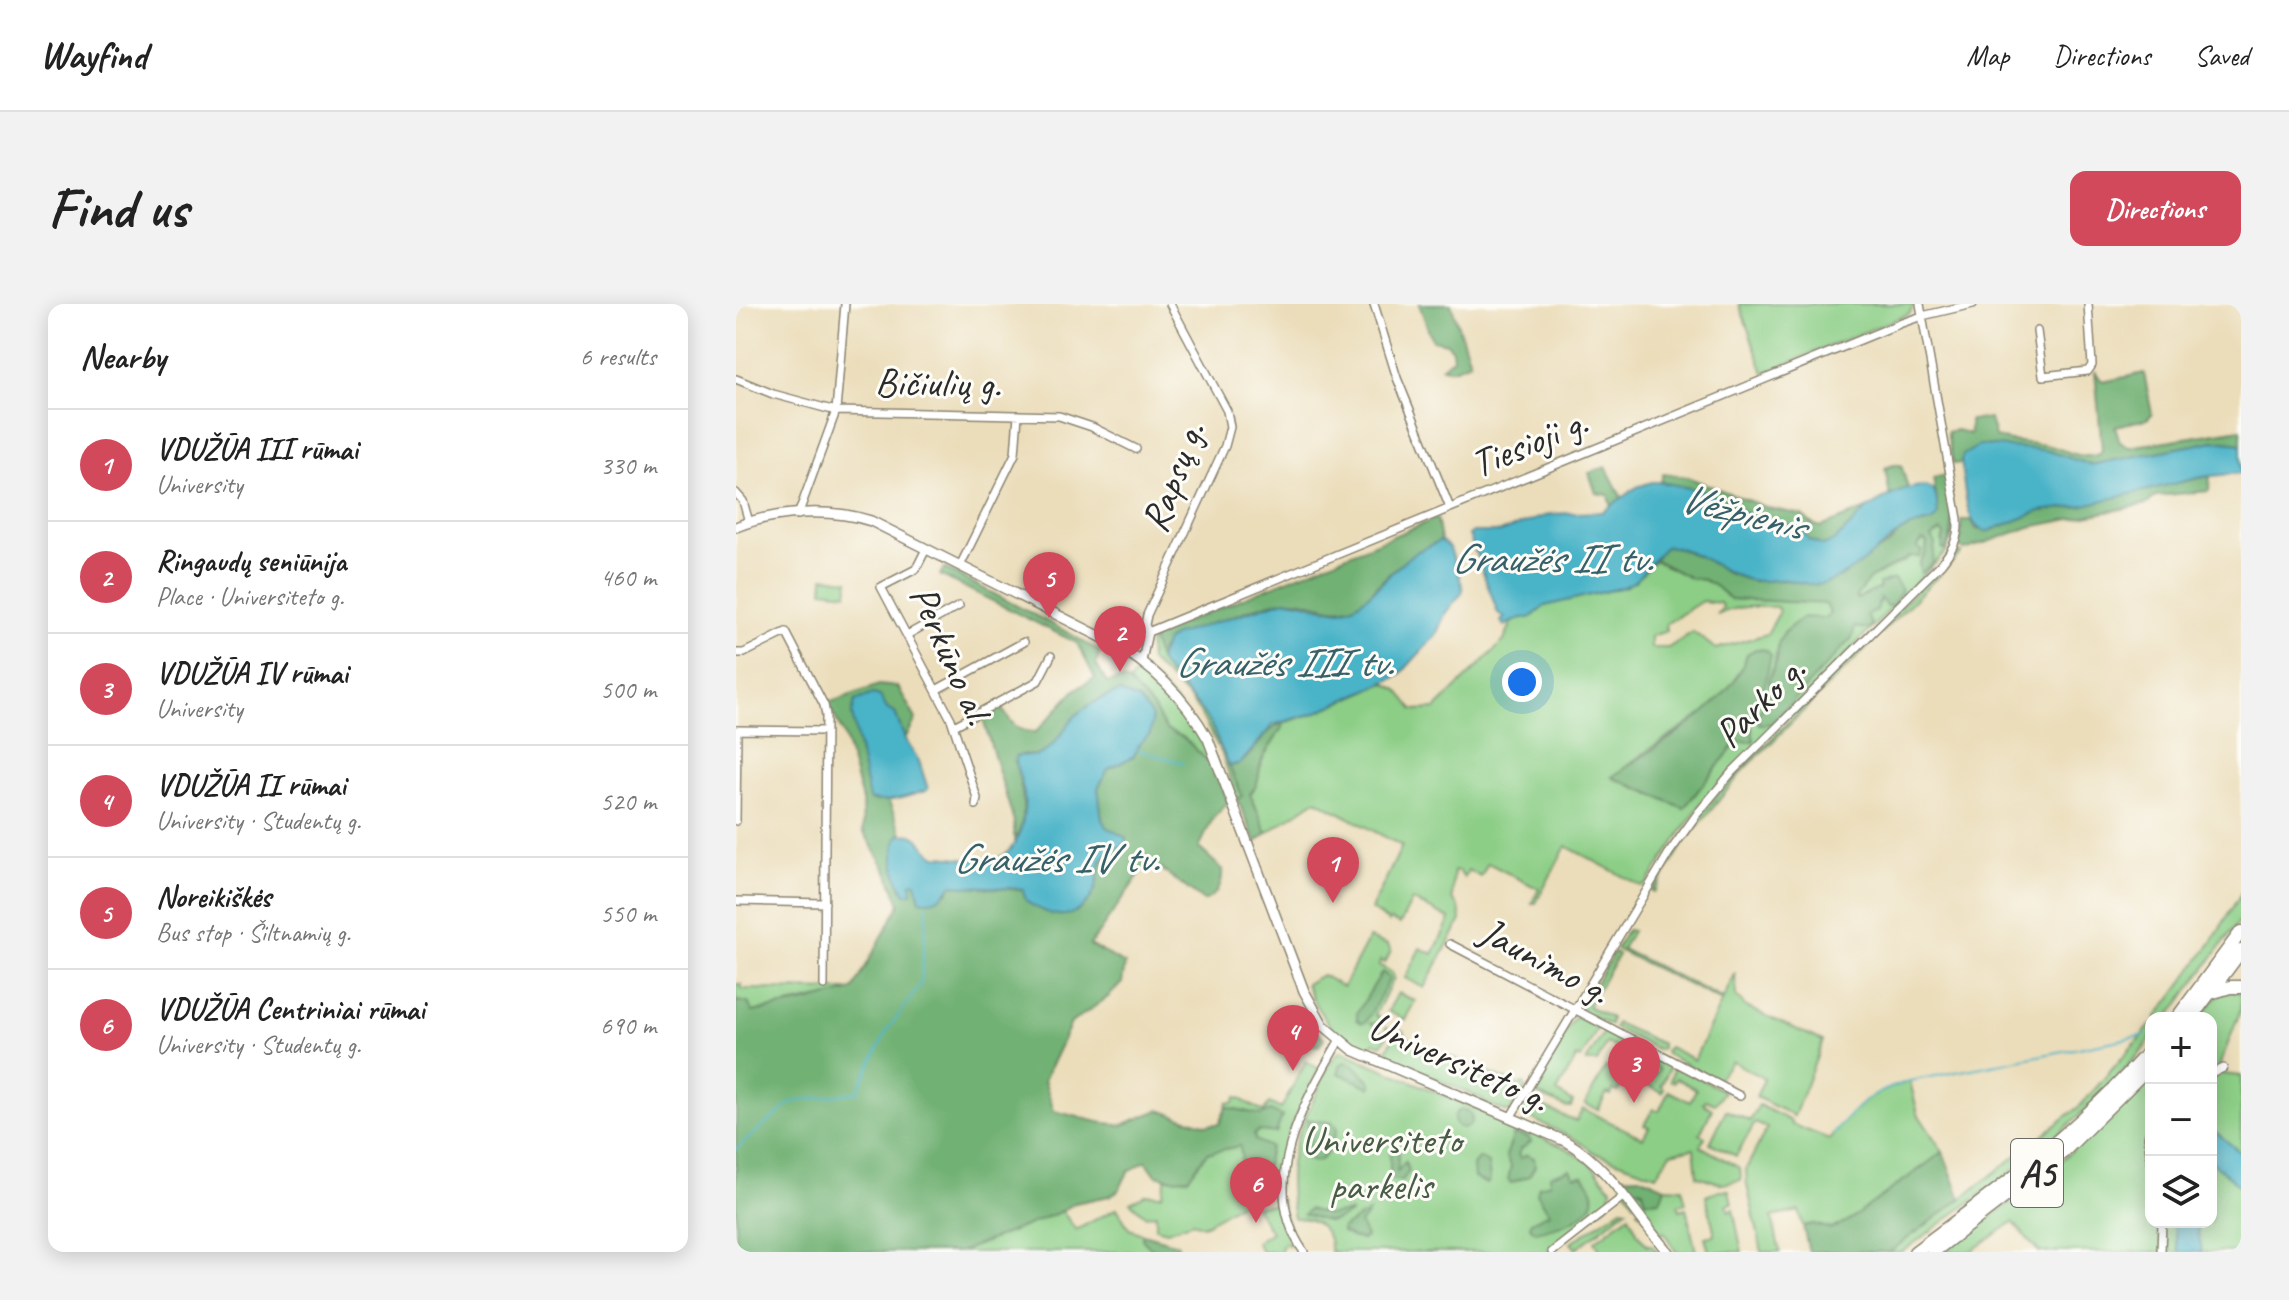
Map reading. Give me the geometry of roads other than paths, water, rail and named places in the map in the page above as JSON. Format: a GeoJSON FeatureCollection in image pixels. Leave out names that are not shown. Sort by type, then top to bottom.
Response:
{"type":"FeatureCollection","features":[{"type":"Feature","properties":{"kind":"highway"},"geometry":{"type":"LineString","coordinates":[[2181,1012],[2241,932]]}},
{"type":"Feature","properties":{"kind":"highway"},"geometry":{"type":"LineString","coordinates":[[2210,993],[2241,984],[2237,975],[2239,954]]}},
{"type":"Feature","properties":{"kind":"highway"},"geometry":{"type":"LineString","coordinates":[[2196,1012],[2239,954]]}},
{"type":"Feature","properties":{"kind":"highway","name":"A5"},"geometry":{"type":"LineString","coordinates":[[1915,1252],[2053,1146],[2145,1055]]}},
{"type":"Feature","properties":{"kind":"highway","name":"A5"},"geometry":{"type":"LineString","coordinates":[[1933,1252],[2063,1152],[2145,1071]]}},
{"type":"Feature","properties":{"kind":"main road","name":"Universiteto g."},"geometry":{"type":"LineString","coordinates":[[736,527],[749,522],[798,515],[834,513],[862,518],[1109,641],[1142,661],[1186,703],[1208,739],[1304,991],[1316,1015],[1339,1041],[1586,1153],[1624,1196],[1665,1252]]}},
{"type":"Feature","properties":{"kind":"street"},"geometry":{"type":"LineString","coordinates":[[798,515],[836,411],[845,304]]}},
{"type":"Feature","properties":{"kind":"street","name":"Rapsų g."},"geometry":{"type":"LineString","coordinates":[[1142,661],[1148,632],[1145,625],[1147,615],[1225,446],[1230,427],[1227,411],[1170,304]]}},
{"type":"Feature","properties":{"kind":"street"},"geometry":{"type":"LineString","coordinates":[[1374,304],[1397,378],[1450,508]]}},
{"type":"Feature","properties":{"kind":"street","name":"Parko g."},"geometry":{"type":"LineString","coordinates":[[1510,1118],[1669,853],[1709,799],[1732,772],[1954,548],[1958,519],[1920,304]]}},
{"type":"Feature","properties":{"kind":"street","name":"Tiesioji g."},"geometry":{"type":"LineString","coordinates":[[1109,641],[1148,632],[1922,316],[1973,304]]}},
{"type":"Feature","properties":{"kind":"street"},"geometry":{"type":"LineString","coordinates":[[2037,331],[2043,376],[2088,371],[2092,365],[2088,304]]}},
{"type":"Feature","properties":{"kind":"street","name":"Bičiulių g."},"geometry":{"type":"LineString","coordinates":[[736,379],[773,394],[836,411],[1067,418],[1136,449]]}},
{"type":"Feature","properties":{"kind":"street"},"geometry":{"type":"LineString","coordinates":[[960,566],[1010,466],[1018,415]]}},
{"type":"Feature","properties":{"kind":"street"},"geometry":{"type":"LineString","coordinates":[[736,493],[743,501],[749,522]]}},
{"type":"Feature","properties":{"kind":"street","name":"Perkūno al."},"geometry":{"type":"LineString","coordinates":[[926,549],[916,569],[881,587],[954,726],[977,798],[976,805]]}},
{"type":"Feature","properties":{"kind":"street"},"geometry":{"type":"LineString","coordinates":[[907,635],[959,606]]}},
{"type":"Feature","properties":{"kind":"street"},"geometry":{"type":"LineString","coordinates":[[736,653],[744,653],[786,632],[824,705],[824,985]]}},
{"type":"Feature","properties":{"kind":"street"},"geometry":{"type":"LineString","coordinates":[[936,690],[1024,642]]}},
{"type":"Feature","properties":{"kind":"street"},"geometry":{"type":"LineString","coordinates":[[954,726],[1038,681],[1051,656]]}},
{"type":"Feature","properties":{"kind":"street"},"geometry":{"type":"LineString","coordinates":[[736,821],[737,730],[825,731]]}},
{"type":"Feature","properties":{"kind":"street"},"geometry":{"type":"LineString","coordinates":[[736,901],[825,903]]}},
{"type":"Feature","properties":{"kind":"street","name":"Jaunimo g."},"geometry":{"type":"LineString","coordinates":[[1450,944],[1740,1096]]}},
{"type":"Feature","properties":{"kind":"street"},"geometry":{"type":"LineString","coordinates":[[1304,1252],[1294,1237],[1288,1219],[1284,1193],[1288,1150],[1303,1108],[1339,1041]]}},
{"type":"Feature","properties":{"kind":"street"},"geometry":{"type":"LineString","coordinates":[[2217,1071],[2223,1068]]}},
{"type":"Feature","properties":{"kind":"street"},"geometry":{"type":"LineString","coordinates":[[1552,1252],[1624,1196]]}},
{"type":"Feature","properties":{"kind":"street"},"geometry":{"type":"LineString","coordinates":[[2161,1252],[2162,1228]]}},
{"type":"Feature","properties":{"kind":"water"},"geometry":{"type":"Polygon","coordinates":[[[2214,441],[2241,444],[2241,473],[2202,477],[2080,506],[2040,511],[1989,531],[1981,530],[1970,515],[1961,460],[1963,455],[1980,445],[2048,451],[2091,465],[2214,441]]]}},
{"type":"Feature","properties":{"kind":"water","name":"Graužės II tv."},"geometry":{"type":"Polygon","coordinates":[[[1652,482],[1707,492],[1767,525],[1800,526],[1809,540],[1823,546],[1841,535],[1872,506],[1911,488],[1928,487],[1934,491],[1938,515],[1933,521],[1903,530],[1852,569],[1823,584],[1750,580],[1688,551],[1666,546],[1635,581],[1624,587],[1545,606],[1530,618],[1504,626],[1501,621],[1505,618],[1498,613],[1469,535],[1473,532],[1500,532],[1550,514],[1602,512],[1637,487],[1652,482]]]}},
{"type":"Feature","properties":{"kind":"water","name":"Graužės III tv."},"geometry":{"type":"Polygon","coordinates":[[[1441,540],[1450,548],[1462,593],[1446,612],[1436,635],[1399,676],[1315,713],[1273,725],[1241,763],[1229,766],[1210,723],[1162,666],[1159,660],[1166,641],[1175,635],[1285,600],[1333,610],[1350,607],[1369,595],[1413,554],[1441,540]]]}},
{"type":"Feature","properties":{"kind":"water","name":"Graužės IV tv."},"geometry":{"type":"Polygon","coordinates":[[[1120,692],[1139,700],[1151,715],[1150,734],[1140,743],[1134,756],[1108,769],[1098,788],[1102,820],[1108,828],[1126,838],[1126,843],[1103,857],[1096,888],[1084,906],[1065,915],[1050,913],[1029,903],[1022,889],[951,885],[939,898],[925,901],[920,900],[916,882],[911,883],[912,893],[906,894],[895,866],[894,850],[898,836],[906,834],[916,837],[936,856],[1000,857],[1013,846],[1021,829],[1024,811],[1024,794],[1016,756],[1041,754],[1084,709],[1120,692]]]}},
{"type":"Feature","properties":{"kind":"water"},"geometry":{"type":"Polygon","coordinates":[[[873,694],[880,696],[887,709],[895,713],[905,739],[919,761],[928,789],[925,791],[890,800],[869,799],[852,714],[855,701],[873,694]]]}},
{"type":"Feature","properties":{"kind":"water"},"geometry":{"type":"Polygon","coordinates":[[[2217,1133],[2241,1153],[2241,1187],[2217,1166],[2217,1133]]]}},
{"type":"Feature","properties":{"kind":"water"},"geometry":{"type":"Polygon","coordinates":[[[2174,1228],[2197,1228],[2202,1252],[2179,1252],[2174,1228]]]}},
{"type":"Feature","properties":{"kind":"waterway","name":"Vėžpienis"},"geometry":{"type":"LineString","coordinates":[[1138,750],[1183,763]]}},
{"type":"Feature","properties":{"kind":"waterway","name":"Vėžpienis"},"geometry":{"type":"LineString","coordinates":[[736,1149],[792,1102],[857,1092],[887,1031],[921,984],[927,906]]}},
{"type":"Feature","properties":{"kind":"waterway"},"geometry":{"type":"LineString","coordinates":[[1833,1134],[1867,1100],[1910,1081],[2145,1035]]}},
{"type":"Feature","properties":{"kind":"place","name":"Noreikiškės"},"geometry":{"type":"Point","coordinates":[1049,618]}},
{"type":"Feature","properties":{"kind":"place","name":"Ringaudų seniūnija"},"geometry":{"type":"Point","coordinates":[1120,672]}},
{"type":"Feature","properties":{"kind":"place","name":"VDUŽŪA III rūmai"},"geometry":{"type":"Point","coordinates":[1333,903]}},
{"type":"Feature","properties":{"kind":"place","name":"VDUŽŪA II rūmai"},"geometry":{"type":"Point","coordinates":[1293,1071]}},
{"type":"Feature","properties":{"kind":"place","name":"VDUŽŪA IV rūmai"},"geometry":{"type":"Point","coordinates":[1634,1103]}},
{"type":"Feature","properties":{"kind":"place","name":"VDUŽŪA Centriniai rūmai"},"geometry":{"type":"Point","coordinates":[1256,1223]}},
{"type":"Feature","properties":{"kind":"park label","name":"Universiteto parkelis"},"geometry":{"type":"Point","coordinates":[1381,1163]}}]}
